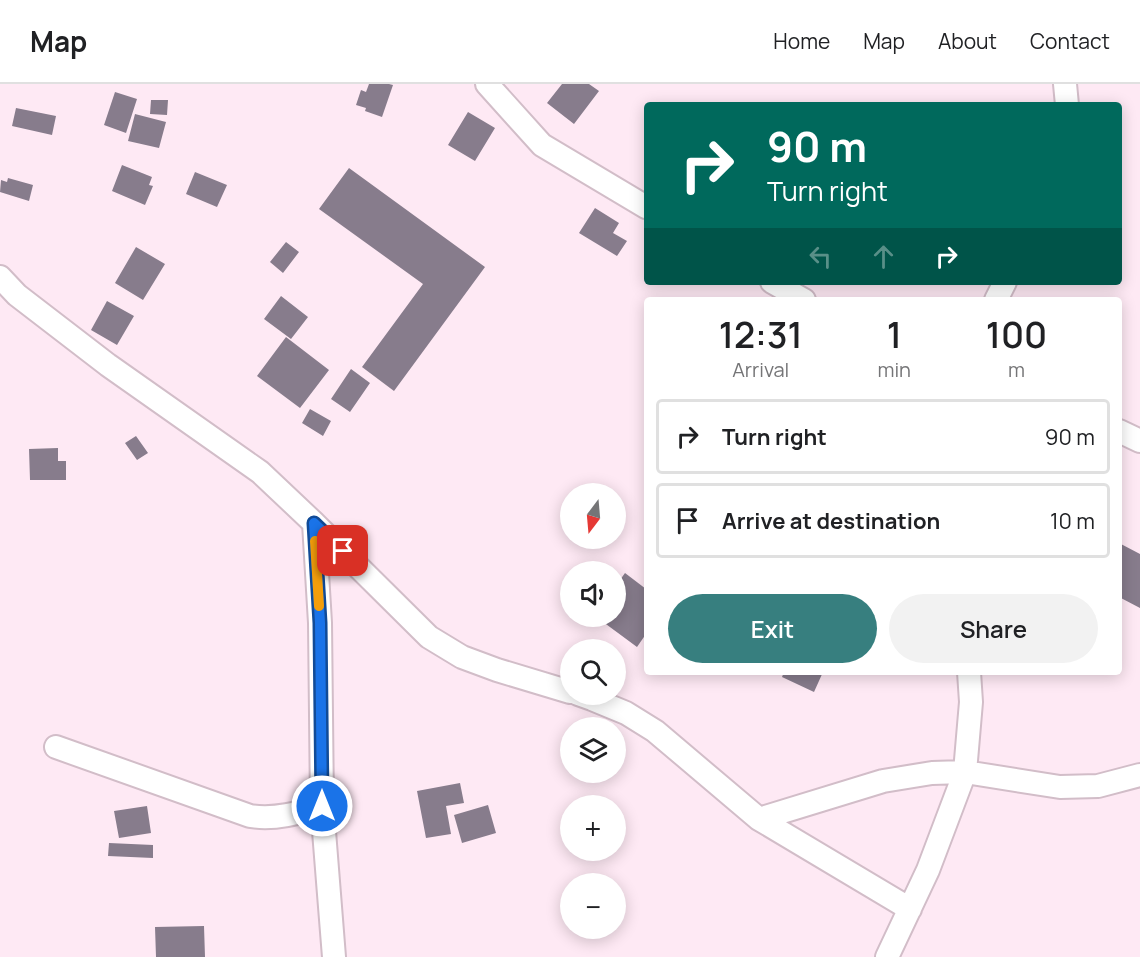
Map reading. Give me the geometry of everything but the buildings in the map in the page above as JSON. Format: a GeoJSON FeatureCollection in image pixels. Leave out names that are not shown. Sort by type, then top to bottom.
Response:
{"type":"FeatureCollection","features":[{"type":"Feature","properties":{"kind":"street"},"geometry":{"type":"LineString","coordinates":[[486,84],[542,145],[644,206]]}},
{"type":"Feature","properties":{"kind":"street"},"geometry":{"type":"LineString","coordinates":[[1065,84],[1067,102]]}},
{"type":"Feature","properties":{"kind":"street"},"geometry":{"type":"LineString","coordinates":[[0,277],[17,295],[108,364],[260,472],[429,637],[462,657],[560,689]]}},
{"type":"Feature","properties":{"kind":"street"},"geometry":{"type":"LineString","coordinates":[[777,285],[799,297]]}},
{"type":"Feature","properties":{"kind":"street"},"geometry":{"type":"LineString","coordinates":[[1122,432],[1140,441]]}},
{"type":"Feature","properties":{"kind":"street"},"geometry":{"type":"LineString","coordinates":[[314,523],[320,623],[322,806],[334,957]]}},
{"type":"Feature","properties":{"kind":"street"},"geometry":{"type":"LineString","coordinates":[[887,957],[928,870],[965,772],[971,702],[969,675]]}},
{"type":"Feature","properties":{"kind":"street"},"geometry":{"type":"LineString","coordinates":[[607,705],[626,713],[655,731],[759,819],[910,909]]}},
{"type":"Feature","properties":{"kind":"street"},"geometry":{"type":"LineString","coordinates":[[56,747],[250,816],[271,818],[296,814],[322,806]]}},
{"type":"Feature","properties":{"kind":"street"},"geometry":{"type":"LineString","coordinates":[[759,819],[883,781],[932,773],[965,772],[1060,787],[1098,786],[1140,775]]}},
{"type":"Feature","properties":{"kind":"slow traffic"},"geometry":{"type":"LineString","coordinates":[[315,541],[319,606]]}},
{"type":"Feature","properties":{"kind":"route"},"geometry":{"type":"LineString","coordinates":[[322,806],[320,623],[314,523],[343,551]]}}]}
